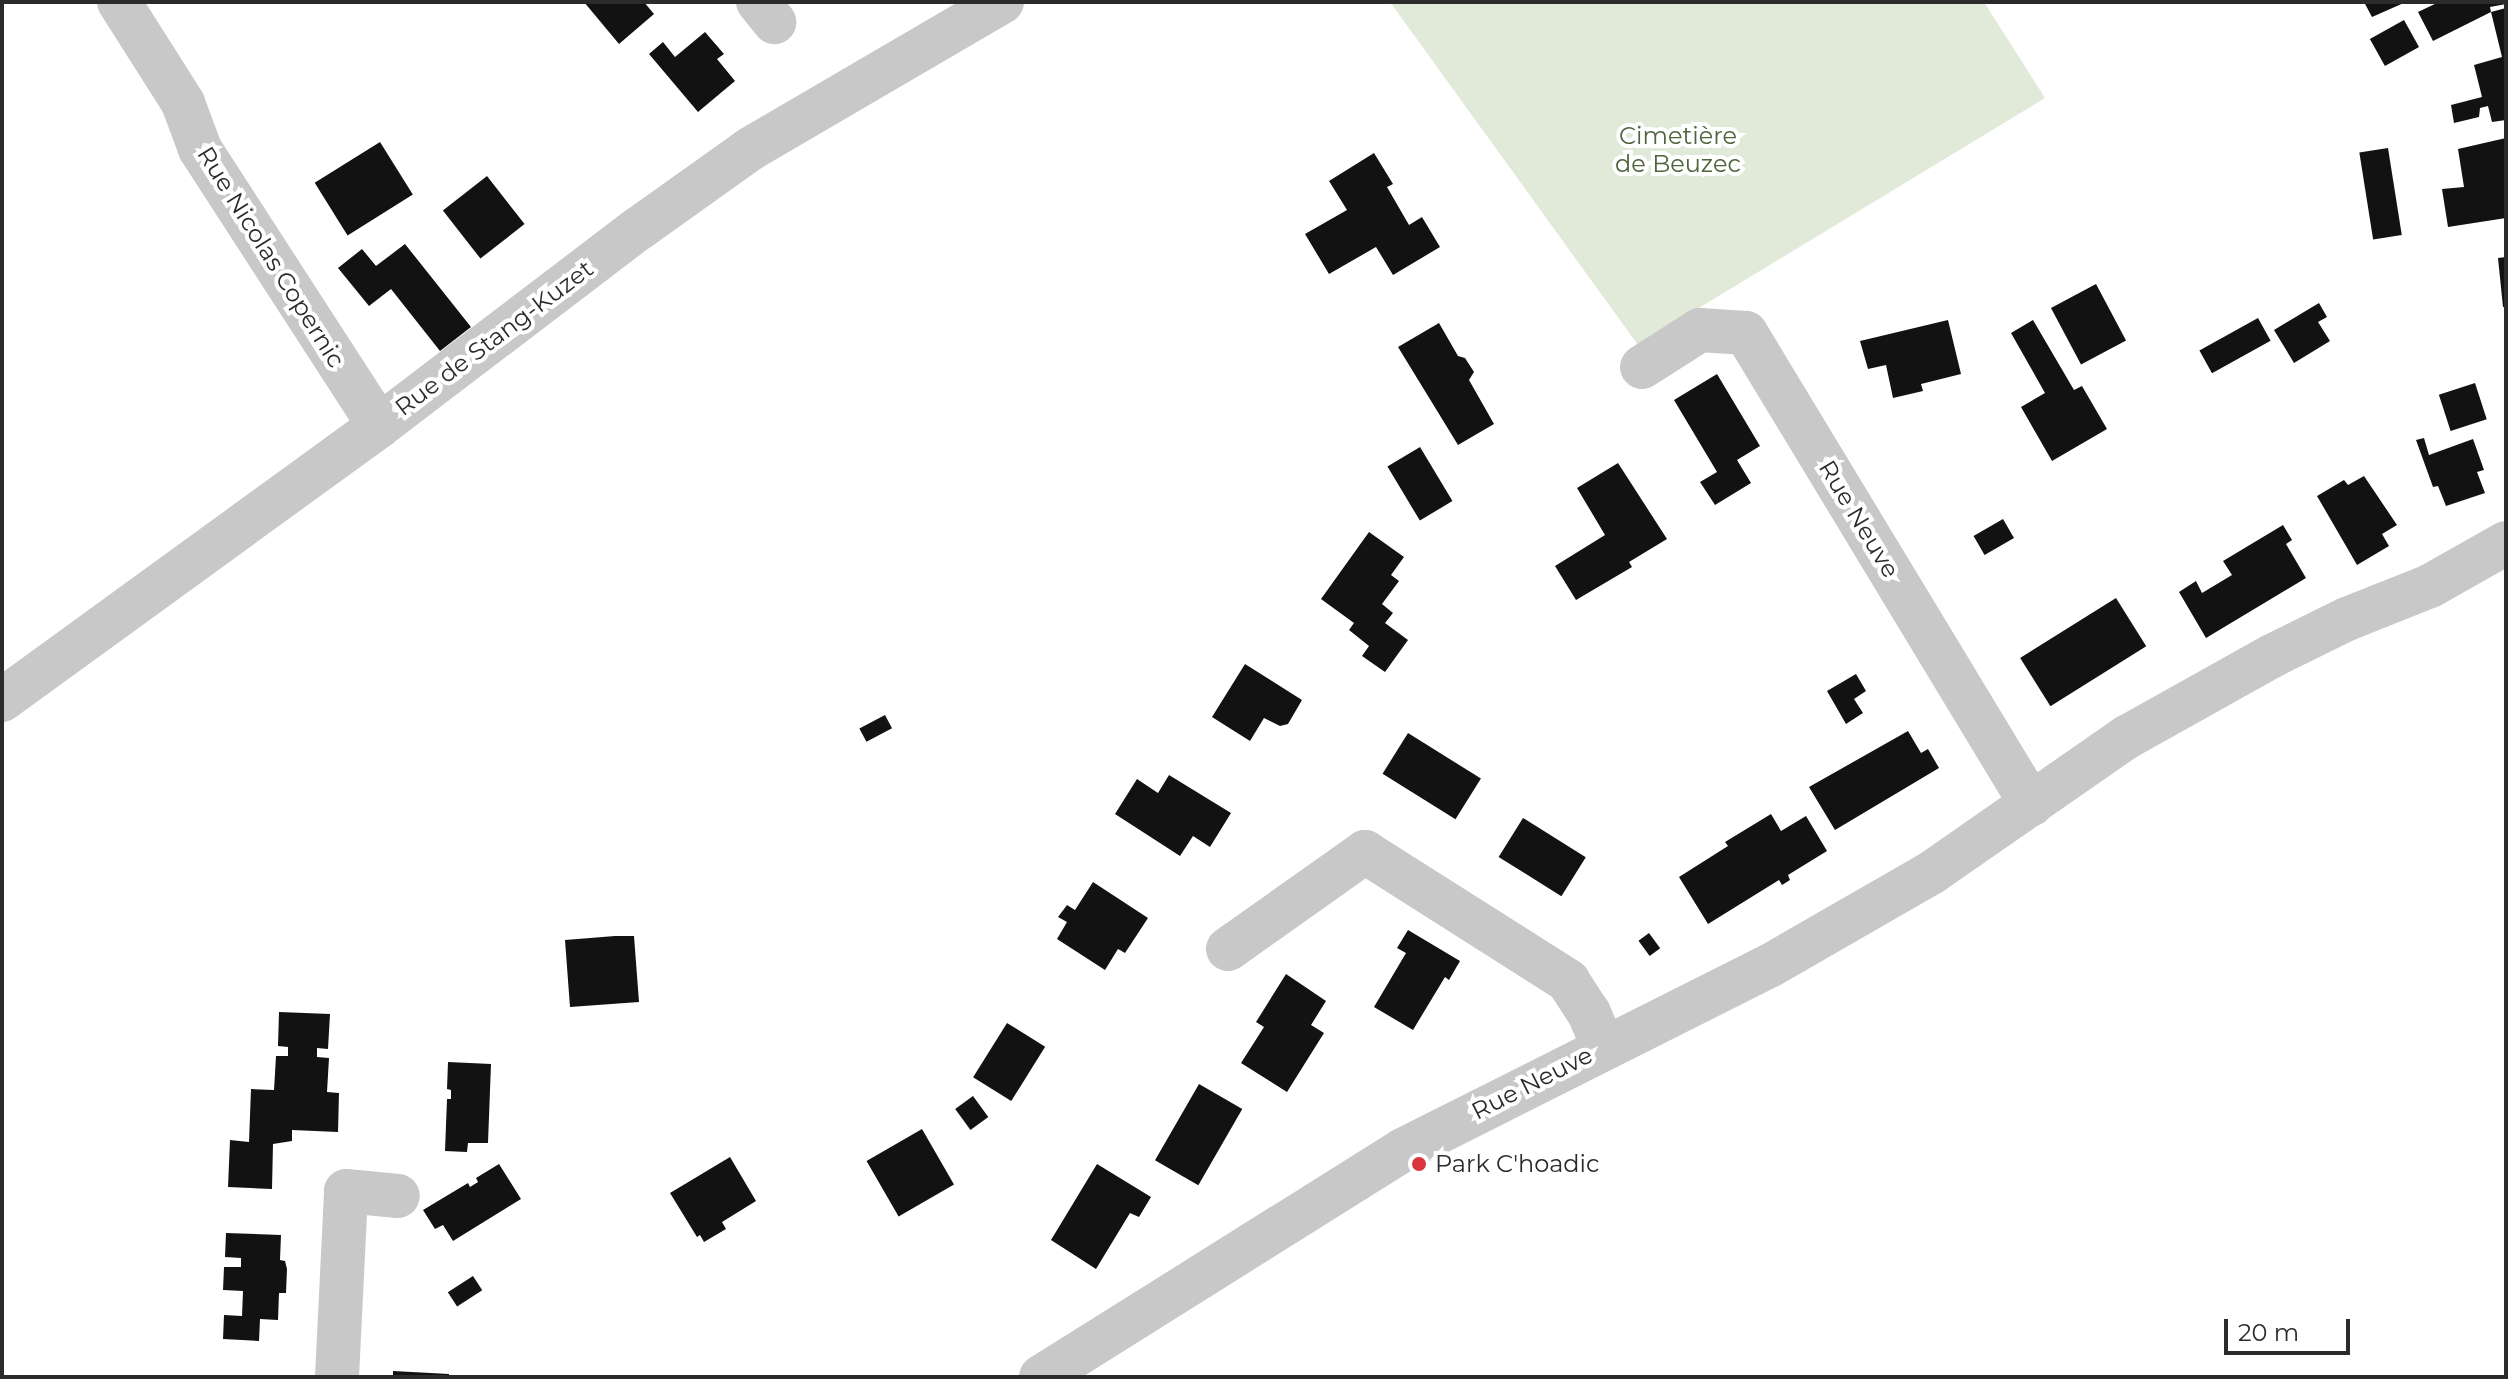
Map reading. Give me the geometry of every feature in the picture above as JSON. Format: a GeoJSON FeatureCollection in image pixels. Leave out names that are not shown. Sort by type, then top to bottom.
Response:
{"type":"FeatureCollection","features":[{"type":"Feature","properties":{"kind":"street","name":"Rue Nicolas Copernic"},"geometry":{"type":"LineString","coordinates":[[119,2],[183,103],[200,149],[379,426]]}},
{"type":"Feature","properties":{"kind":"street","name":"Rue de Stang-Kuzet"},"geometry":{"type":"LineString","coordinates":[[2,700],[379,426],[638,229],[750,149],[1002,2]]}},
{"type":"Feature","properties":{"kind":"street","name":"Rue Neuve"},"geometry":{"type":"LineString","coordinates":[[1642,367],[1700,330],[1746,333],[2031,804]]}},
{"type":"Feature","properties":{"kind":"street","name":"Rue Neuve"},"geometry":{"type":"LineString","coordinates":[[1041,1377],[1403,1150],[1807,945],[1931,873],[2127,737],[2347,619],[2430,586],[2506,543]]}},
{"type":"Feature","properties":{"kind":"street"},"geometry":{"type":"LineString","coordinates":[[1228,949],[1365,852],[1568,981],[1589,1013],[1603,1046]]}},
{"type":"Feature","properties":{"kind":"street"},"geometry":{"type":"LineString","coordinates":[[337,1377],[346,1191],[398,1196]]}},
{"type":"Feature","properties":{"kind":"green space","name":"Cimetière de Beuzec"},"geometry":{"type":"Polygon","coordinates":[[[1390,2],[1984,2],[2045,98],[1638,345],[1390,2]]]}},
{"type":"Feature","properties":{"kind":"building"},"geometry":{"type":"Polygon","coordinates":[[[584,2],[644,2],[654,14],[619,44],[584,2]]]}},
{"type":"Feature","properties":{"kind":"building"},"geometry":{"type":"Polygon","coordinates":[[[2364,2],[2406,2],[2372,17],[2364,2]]]}},
{"type":"Feature","properties":{"kind":"building"},"geometry":{"type":"Polygon","coordinates":[[[2439,2],[2506,4],[2490,7],[2491,12],[2433,41],[2418,12],[2439,2]]]}},
{"type":"Feature","properties":{"kind":"building"},"geometry":{"type":"Polygon","coordinates":[[[2506,8],[2506,120],[2492,122],[2488,106],[2480,108],[2479,117],[2454,123],[2451,105],[2482,97],[2474,65],[2502,57],[2491,12],[2506,8]]]}},
{"type":"Feature","properties":{"kind":"building"},"geometry":{"type":"Polygon","coordinates":[[[2404,20],[2419,47],[2385,66],[2370,39],[2404,20]]]}},
{"type":"Feature","properties":{"kind":"building"},"geometry":{"type":"Polygon","coordinates":[[[705,32],[724,54],[717,59],[735,81],[698,112],[649,54],[663,42],[675,57],[705,32]]]}},
{"type":"Feature","properties":{"kind":"building"},"geometry":{"type":"Polygon","coordinates":[[[2506,138],[2506,218],[2448,227],[2442,189],[2464,187],[2458,149],[2506,138]]]}},
{"type":"Feature","properties":{"kind":"building"},"geometry":{"type":"Polygon","coordinates":[[[380,142],[413,195],[348,235],[315,183],[380,142]]]}},
{"type":"Feature","properties":{"kind":"building"},"geometry":{"type":"Polygon","coordinates":[[[2388,148],[2402,235],[2373,239],[2359,153],[2388,148]]]}},
{"type":"Feature","properties":{"kind":"building"},"geometry":{"type":"Polygon","coordinates":[[[1374,153],[1393,184],[1387,187],[1409,225],[1422,217],[1440,247],[1393,275],[1376,247],[1329,274],[1305,234],[1347,210],[1329,181],[1374,153]]]}},
{"type":"Feature","properties":{"kind":"building"},"geometry":{"type":"Polygon","coordinates":[[[487,176],[525,224],[480,259],[443,210],[487,176]]]}},
{"type":"Feature","properties":{"kind":"building"},"geometry":{"type":"Polygon","coordinates":[[[405,244],[471,327],[440,351],[391,289],[369,306],[338,268],[362,249],[376,266],[405,244]]]}},
{"type":"Feature","properties":{"kind":"building"},"geometry":{"type":"Polygon","coordinates":[[[2506,257],[2506,307],[2503,307],[2498,258],[2506,257]]]}},
{"type":"Feature","properties":{"kind":"building"},"geometry":{"type":"Polygon","coordinates":[[[2096,284],[2126,341],[2081,364],[2051,308],[2096,284]]]}},
{"type":"Feature","properties":{"kind":"building"},"geometry":{"type":"Polygon","coordinates":[[[2319,303],[2327,317],[2318,322],[2330,341],[2294,363],[2274,330],[2319,303]]]}},
{"type":"Feature","properties":{"kind":"building"},"geometry":{"type":"Polygon","coordinates":[[[2258,318],[2271,341],[2212,373],[2199,350],[2258,318]]]}},
{"type":"Feature","properties":{"kind":"building"},"geometry":{"type":"Polygon","coordinates":[[[1948,320],[1961,374],[1921,384],[1923,391],[1893,398],[1886,365],[1868,369],[1860,341],[1948,320]]]}},
{"type":"Feature","properties":{"kind":"building"},"geometry":{"type":"Polygon","coordinates":[[[2033,320],[2074,390],[2082,386],[2107,429],[2052,461],[2021,407],[2045,393],[2011,333],[2033,320]]]}},
{"type":"Feature","properties":{"kind":"building"},"geometry":{"type":"Polygon","coordinates":[[[1439,323],[1458,356],[1465,358],[1474,372],[1469,380],[1494,424],[1458,445],[1398,347],[1439,323]]]}},
{"type":"Feature","properties":{"kind":"building"},"geometry":{"type":"Polygon","coordinates":[[[1717,374],[1760,446],[1737,460],[1751,483],[1715,505],[1700,482],[1717,472],[1674,400],[1717,374]]]}},
{"type":"Feature","properties":{"kind":"building"},"geometry":{"type":"Polygon","coordinates":[[[2475,383],[2487,419],[2451,431],[2439,395],[2475,383]]]}},
{"type":"Feature","properties":{"kind":"building"},"geometry":{"type":"Polygon","coordinates":[[[2424,438],[2429,455],[2473,439],[2484,470],[2477,472],[2485,493],[2446,506],[2438,486],[2433,487],[2416,440],[2424,438]]]}},
{"type":"Feature","properties":{"kind":"building"},"geometry":{"type":"Polygon","coordinates":[[[1420,447],[1452,501],[1420,521],[1387,467],[1420,447]]]}},
{"type":"Feature","properties":{"kind":"building"},"geometry":{"type":"Polygon","coordinates":[[[1618,463],[1667,539],[1629,562],[1632,567],[1576,600],[1555,566],[1605,535],[1577,488],[1618,463]]]}},
{"type":"Feature","properties":{"kind":"building"},"geometry":{"type":"Polygon","coordinates":[[[2364,476],[2397,525],[2382,534],[2389,546],[2357,565],[2317,496],[2344,480],[2348,485],[2364,476]]]}},
{"type":"Feature","properties":{"kind":"building"},"geometry":{"type":"Polygon","coordinates":[[[2003,519],[2014,538],[1985,555],[1974,536],[2003,519]]]}},
{"type":"Feature","properties":{"kind":"building"},"geometry":{"type":"Polygon","coordinates":[[[2283,525],[2292,540],[2286,544],[2306,578],[2206,638],[2179,592],[2196,581],[2202,593],[2232,575],[2223,561],[2283,525]]]}},
{"type":"Feature","properties":{"kind":"building"},"geometry":{"type":"Polygon","coordinates":[[[1369,532],[1404,557],[1391,575],[1399,581],[1382,604],[1393,613],[1385,623],[1408,640],[1385,672],[1362,656],[1369,646],[1349,630],[1354,623],[1321,599],[1369,532]]]}},
{"type":"Feature","properties":{"kind":"building"},"geometry":{"type":"Polygon","coordinates":[[[2116,598],[2146,646],[2050,706],[2020,658],[2116,598]]]}},
{"type":"Feature","properties":{"kind":"building"},"geometry":{"type":"Polygon","coordinates":[[[1245,664],[1302,700],[1288,724],[1280,726],[1264,718],[1250,741],[1212,717],[1245,664]]]}},
{"type":"Feature","properties":{"kind":"building"},"geometry":{"type":"Polygon","coordinates":[[[1856,674],[1866,691],[1854,699],[1863,713],[1846,724],[1827,691],[1856,674]]]}},
{"type":"Feature","properties":{"kind":"building"},"geometry":{"type":"Polygon","coordinates":[[[885,715],[892,728],[866,742],[859,729],[885,715]]]}},
{"type":"Feature","properties":{"kind":"building"},"geometry":{"type":"Polygon","coordinates":[[[1908,731],[1921,753],[1928,749],[1939,768],[1835,830],[1809,787],[1908,731]]]}},
{"type":"Feature","properties":{"kind":"building"},"geometry":{"type":"Polygon","coordinates":[[[1408,733],[1481,779],[1455,819],[1383,774],[1408,733]]]}},
{"type":"Feature","properties":{"kind":"building"},"geometry":{"type":"Polygon","coordinates":[[[1169,775],[1231,813],[1210,847],[1193,836],[1180,856],[1115,814],[1137,779],[1158,793],[1169,775]]]}},
{"type":"Feature","properties":{"kind":"building"},"geometry":{"type":"Polygon","coordinates":[[[1771,814],[1781,831],[1806,816],[1827,851],[1788,875],[1790,880],[1782,885],[1779,880],[1708,924],[1679,877],[1728,846],[1725,842],[1771,814]]]}},
{"type":"Feature","properties":{"kind":"building"},"geometry":{"type":"Polygon","coordinates":[[[1523,818],[1586,857],[1561,896],[1499,857],[1523,818]]]}},
{"type":"Feature","properties":{"kind":"building"},"geometry":{"type":"Polygon","coordinates":[[[1093,882],[1148,918],[1125,953],[1118,949],[1105,970],[1057,939],[1067,922],[1058,917],[1067,905],[1075,910],[1093,882]]]}},
{"type":"Feature","properties":{"kind":"building"},"geometry":{"type":"Polygon","coordinates":[[[1408,930],[1460,961],[1449,980],[1445,977],[1413,1030],[1374,1007],[1406,953],[1397,948],[1408,930]]]}},
{"type":"Feature","properties":{"kind":"building"},"geometry":{"type":"Polygon","coordinates":[[[1649,933],[1660,948],[1650,956],[1638,941],[1649,933]]]}},
{"type":"Feature","properties":{"kind":"building"},"geometry":{"type":"Polygon","coordinates":[[[634,936],[639,1002],[570,1007],[565,940],[634,936]]]}},
{"type":"Feature","properties":{"kind":"building"},"geometry":{"type":"Polygon","coordinates":[[[1286,974],[1326,1001],[1311,1025],[1324,1033],[1287,1092],[1241,1063],[1264,1027],[1256,1022],[1286,974]]]}},
{"type":"Feature","properties":{"kind":"building"},"geometry":{"type":"Polygon","coordinates":[[[279,1012],[330,1014],[328,1049],[317,1048],[317,1057],[329,1058],[327,1092],[339,1093],[338,1132],[292,1130],[292,1141],[273,1144],[272,1189],[228,1187],[230,1140],[249,1142],[251,1089],[274,1090],[276,1056],[288,1056],[288,1047],[278,1046],[279,1012]]]}},
{"type":"Feature","properties":{"kind":"building"},"geometry":{"type":"Polygon","coordinates":[[[1007,1023],[1045,1047],[1011,1101],[973,1077],[1007,1023]]]}},
{"type":"Feature","properties":{"kind":"building"},"geometry":{"type":"Polygon","coordinates":[[[448,1062],[491,1064],[488,1143],[468,1143],[467,1152],[445,1151],[447,1099],[451,1099],[451,1090],[447,1089],[448,1062]]]}},
{"type":"Feature","properties":{"kind":"building"},"geometry":{"type":"Polygon","coordinates":[[[1199,1084],[1242,1109],[1198,1185],[1155,1160],[1199,1084]]]}},
{"type":"Feature","properties":{"kind":"building"},"geometry":{"type":"Polygon","coordinates":[[[973,1096],[988,1117],[970,1130],[955,1109],[973,1096]]]}},
{"type":"Feature","properties":{"kind":"building"},"geometry":{"type":"Polygon","coordinates":[[[922,1129],[954,1184],[899,1216],[867,1161],[922,1129]]]}},
{"type":"Feature","properties":{"kind":"building"},"geometry":{"type":"Polygon","coordinates":[[[730,1157],[756,1201],[722,1222],[726,1229],[704,1242],[700,1235],[697,1237],[670,1193],[730,1157]]]}},
{"type":"Feature","properties":{"kind":"building"},"geometry":{"type":"Polygon","coordinates":[[[499,1164],[521,1199],[453,1241],[443,1225],[435,1229],[423,1210],[468,1183],[470,1187],[478,1182],[476,1178],[499,1164]]]}},
{"type":"Feature","properties":{"kind":"building"},"geometry":{"type":"Polygon","coordinates":[[[1097,1164],[1151,1197],[1139,1217],[1130,1213],[1096,1269],[1051,1240],[1097,1164]]]}},
{"type":"Feature","properties":{"kind":"building"},"geometry":{"type":"Polygon","coordinates":[[[226,1233],[281,1235],[280,1260],[285,1261],[287,1269],[286,1293],[279,1293],[278,1320],[260,1319],[259,1341],[223,1339],[224,1315],[242,1316],[243,1291],[223,1290],[224,1267],[241,1267],[241,1258],[225,1257],[226,1233]]]}},
{"type":"Feature","properties":{"kind":"building"},"geometry":{"type":"Polygon","coordinates":[[[473,1276],[482,1290],[457,1307],[448,1292],[473,1276]]]}},
{"type":"Feature","properties":{"kind":"building"},"geometry":{"type":"Polygon","coordinates":[[[393,1371],[449,1374],[449,1377],[393,1377],[393,1371]]]}},
{"type":"Feature","properties":{"kind":"place","name":"Park C'hoadic"},"geometry":{"type":"Point","coordinates":[1419,1164]}}]}
